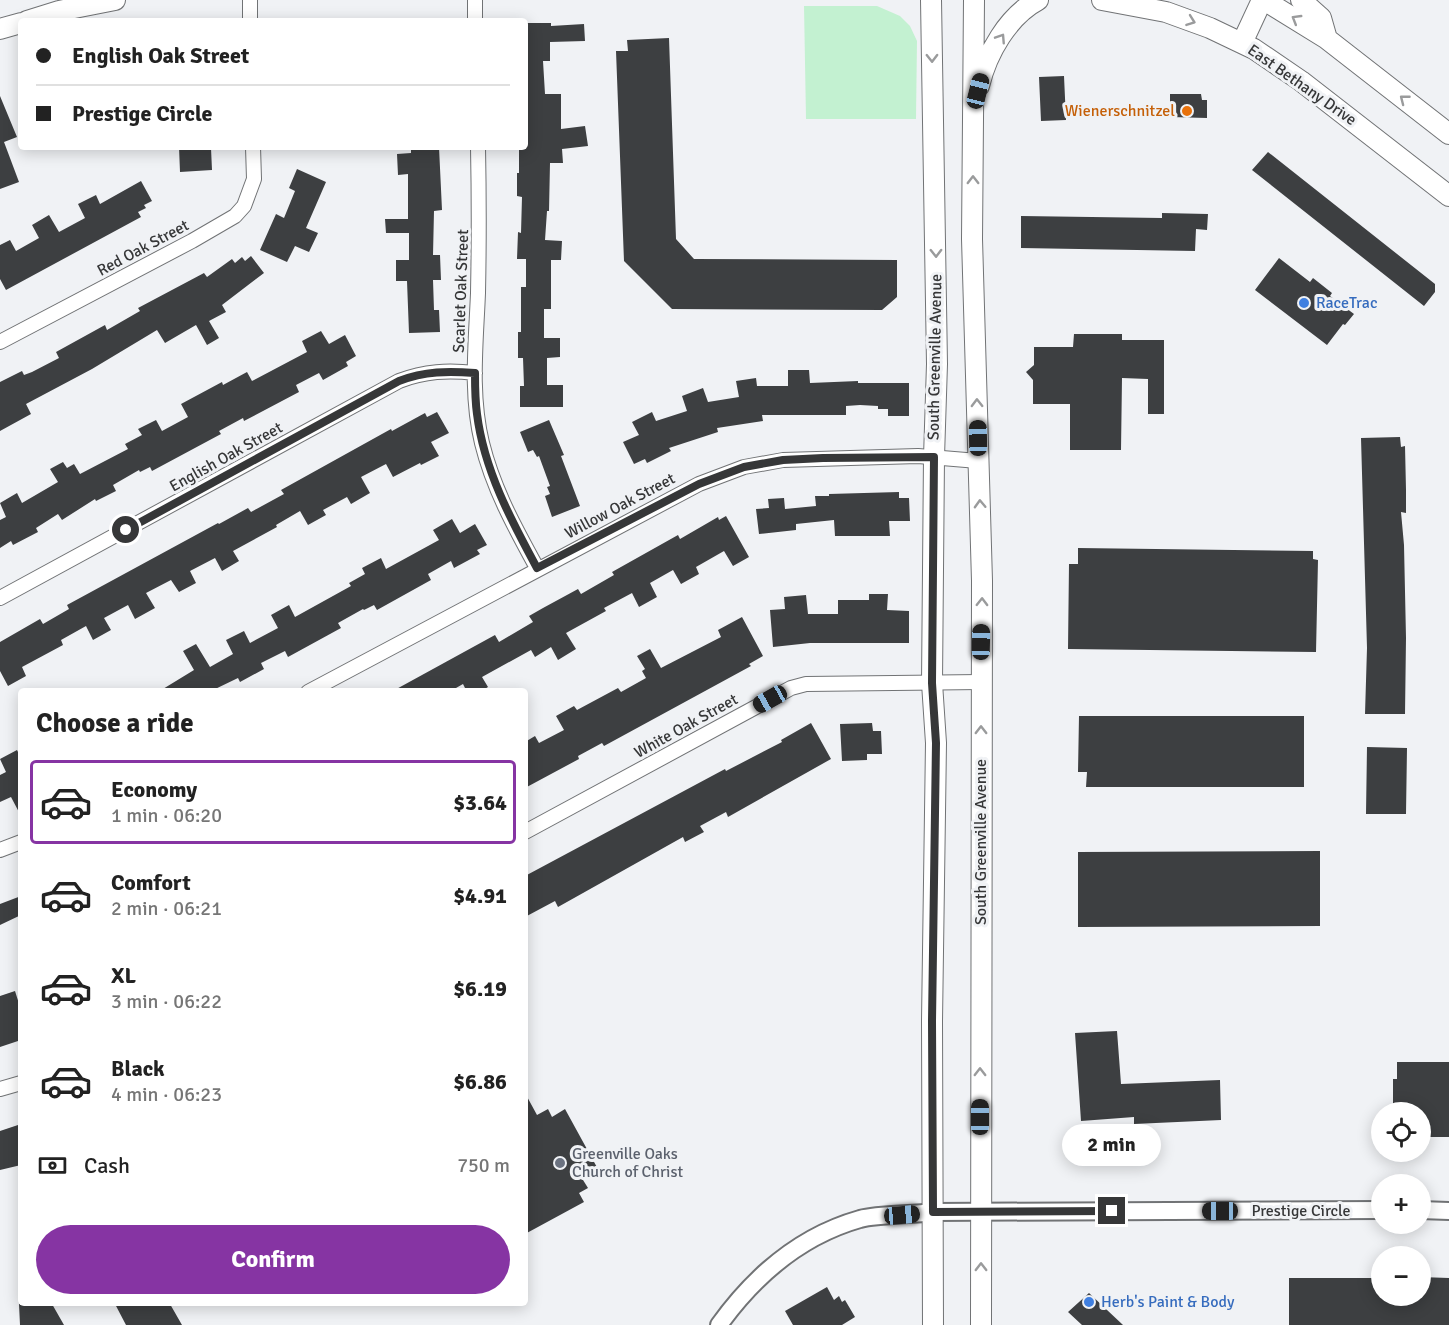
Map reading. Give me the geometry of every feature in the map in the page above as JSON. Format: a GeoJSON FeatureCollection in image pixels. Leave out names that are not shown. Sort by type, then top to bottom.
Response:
{"type":"FeatureCollection","features":[{"type":"Feature","properties":{"kind":"main road"},"geometry":{"type":"LineString","coordinates":[[36,18],[84,3],[115,0]]}},
{"type":"Feature","properties":{"kind":"main road","name":"South Greenville Avenue"},"geometry":{"type":"LineString","coordinates":[[931,0],[937,364],[932,683],[936,743],[932,1021],[933,1325]]}},
{"type":"Feature","properties":{"kind":"main road","name":"South Greenville Avenue"},"geometry":{"type":"LineString","coordinates":[[974,0],[972,239],[982,581],[981,1325]]}},
{"type":"Feature","properties":{"kind":"main road"},"geometry":{"type":"LineString","coordinates":[[973,112],[983,71],[993,51],[1011,22],[1027,6],[1038,0]]}},
{"type":"Feature","properties":{"kind":"main road","name":"East Bethany Drive"},"geometry":{"type":"LineString","coordinates":[[1102,0],[1166,12],[1210,28],[1254,49],[1301,81],[1449,196]]}},
{"type":"Feature","properties":{"kind":"main road"},"geometry":{"type":"LineString","coordinates":[[1242,43],[1263,0],[1327,39],[1449,134]]}},
{"type":"Feature","properties":{"kind":"main road"},"geometry":{"type":"LineString","coordinates":[[1301,0],[1321,18],[1327,39]]}},
{"type":"Feature","properties":{"kind":"main road"},"geometry":{"type":"LineString","coordinates":[[0,29],[18,24]]}},
{"type":"Feature","properties":{"kind":"street"},"geometry":{"type":"LineString","coordinates":[[250,0],[250,18]]}},
{"type":"Feature","properties":{"kind":"street"},"geometry":{"type":"LineString","coordinates":[[475,0],[476,18]]}},
{"type":"Feature","properties":{"kind":"street","name":"Red Oak Street"},"geometry":{"type":"LineString","coordinates":[[0,342],[235,216],[244,206],[254,179],[253,150]]}},
{"type":"Feature","properties":{"kind":"street","name":"Scarlet Oak Street"},"geometry":{"type":"LineString","coordinates":[[478,150],[480,242],[475,373],[477,415],[482,444],[503,504],[537,568]]}},
{"type":"Feature","properties":{"kind":"street","name":"English Oak Street"},"geometry":{"type":"LineString","coordinates":[[0,598],[399,381],[417,374],[437,371],[475,373]]}},
{"type":"Feature","properties":{"kind":"street","name":"Willow Oak Street"},"geometry":{"type":"LineString","coordinates":[[315,688],[537,568],[699,484],[744,467],[783,460],[813,458],[934,457],[978,461]]}},
{"type":"Feature","properties":{"kind":"street","name":"White Oak Street"},"geometry":{"type":"LineString","coordinates":[[528,830],[791,687],[806,684],[981,682]]}},
{"type":"Feature","properties":{"kind":"street"},"geometry":{"type":"LineString","coordinates":[[0,850],[18,843]]}},
{"type":"Feature","properties":{"kind":"street"},"geometry":{"type":"LineString","coordinates":[[0,1089],[18,1084]]}},
{"type":"Feature","properties":{"kind":"street","name":"Prestige Circle"},"geometry":{"type":"LineString","coordinates":[[719,1325],[763,1273],[807,1240],[861,1219],[933,1212],[1371,1210]]}},
{"type":"Feature","properties":{"kind":"street"},"geometry":{"type":"LineString","coordinates":[[1431,1210],[1449,1211]]}},
{"type":"Feature","properties":{"kind":"green space"},"geometry":{"type":"Polygon","coordinates":[[[804,6],[877,6],[900,16],[910,26],[917,41],[916,119],[806,119],[804,6]]]}},
{"type":"Feature","properties":{"kind":"building"},"geometry":{"type":"Polygon","coordinates":[[[528,23],[551,23],[551,26],[584,24],[585,41],[550,42],[550,61],[543,61],[545,94],[561,94],[561,129],[585,126],[588,146],[562,149],[563,163],[550,163],[549,211],[547,211],[545,240],[562,241],[561,260],[551,260],[551,309],[544,309],[544,338],[560,338],[560,357],[547,358],[547,385],[563,385],[563,407],[520,407],[520,386],[524,386],[523,358],[518,358],[518,332],[521,332],[521,287],[526,287],[526,259],[517,259],[518,232],[521,233],[522,197],[517,196],[517,173],[519,173],[519,150],[528,150],[528,23]]]}},
{"type":"Feature","properties":{"kind":"building"},"geometry":{"type":"Polygon","coordinates":[[[669,38],[676,239],[694,259],[897,260],[897,297],[882,310],[672,309],[624,261],[616,51],[628,51],[627,40],[669,38]]]}},
{"type":"Feature","properties":{"kind":"building"},"geometry":{"type":"Polygon","coordinates":[[[1064,76],[1066,120],[1041,121],[1039,77],[1064,76]]]}},
{"type":"Feature","properties":{"kind":"building","name":"Wienerschnitzel"},"geometry":{"type":"Polygon","coordinates":[[[1170,94],[1201,94],[1202,100],[1207,100],[1207,118],[1170,117],[1170,94]]]}},
{"type":"Feature","properties":{"kind":"building"},"geometry":{"type":"Polygon","coordinates":[[[0,96],[17,137],[4,142],[19,182],[0,189],[0,96]]]}},
{"type":"Feature","properties":{"kind":"building"},"geometry":{"type":"Polygon","coordinates":[[[179,150],[211,150],[212,170],[180,172],[179,150]]]}},
{"type":"Feature","properties":{"kind":"building"},"geometry":{"type":"Polygon","coordinates":[[[411,150],[439,150],[442,210],[434,211],[433,255],[440,255],[441,280],[433,280],[434,310],[439,310],[440,332],[409,333],[407,281],[396,281],[396,260],[409,260],[409,233],[386,233],[385,219],[408,219],[408,174],[398,175],[397,154],[411,153],[411,150]]]}},
{"type":"Feature","properties":{"kind":"building","name":"RaceTrac"},"geometry":{"type":"Polygon","coordinates":[[[1268,152],[1435,284],[1435,292],[1424,306],[1252,170],[1268,152]]]}},
{"type":"Feature","properties":{"kind":"building"},"geometry":{"type":"Polygon","coordinates":[[[297,169],[326,182],[306,228],[318,233],[309,252],[295,246],[287,262],[260,250],[276,214],[284,218],[295,191],[289,188],[297,169]]]}},
{"type":"Feature","properties":{"kind":"building"},"geometry":{"type":"Polygon","coordinates":[[[141,181],[152,201],[138,212],[141,217],[6,290],[0,279],[0,245],[10,240],[16,251],[39,238],[32,225],[49,215],[59,232],[85,218],[78,204],[96,195],[100,204],[141,181]]]}},
{"type":"Feature","properties":{"kind":"building"},"geometry":{"type":"Polygon","coordinates":[[[1162,213],[1208,214],[1207,230],[1196,229],[1195,251],[1021,248],[1021,216],[1162,218],[1162,213]]]}},
{"type":"Feature","properties":{"kind":"building"},"geometry":{"type":"Polygon","coordinates":[[[251,256],[264,273],[222,305],[226,312],[209,321],[219,338],[207,345],[196,325],[165,343],[157,330],[92,369],[26,404],[31,414],[0,431],[0,382],[22,371],[24,375],[32,372],[59,358],[56,352],[105,325],[107,330],[140,311],[138,308],[204,273],[207,277],[232,259],[235,263],[242,257],[245,261],[251,256]]]}},
{"type":"Feature","properties":{"kind":"building","name":"RaceTrac"},"geometry":{"type":"Polygon","coordinates":[[[1279,258],[1310,282],[1313,278],[1332,293],[1330,296],[1354,314],[1327,345],[1255,290],[1279,258]]]}},
{"type":"Feature","properties":{"kind":"building"},"geometry":{"type":"Polygon","coordinates":[[[321,331],[329,344],[345,335],[356,356],[346,362],[348,366],[323,380],[319,373],[296,385],[299,392],[244,421],[243,418],[219,431],[221,434],[152,471],[150,467],[140,472],[139,470],[113,485],[116,491],[96,501],[95,499],[62,520],[58,514],[36,528],[38,532],[13,545],[11,541],[0,548],[0,520],[6,517],[0,503],[17,493],[22,503],[58,482],[50,469],[63,462],[67,468],[74,464],[80,474],[128,449],[125,444],[142,435],[138,429],[156,420],[162,431],[188,417],[181,404],[222,382],[223,385],[247,372],[252,381],[307,352],[302,341],[321,331]]]}},
{"type":"Feature","properties":{"kind":"building"},"geometry":{"type":"Polygon","coordinates":[[[1074,334],[1122,334],[1122,340],[1164,340],[1164,414],[1148,414],[1148,379],[1122,378],[1121,450],[1070,450],[1070,404],[1033,404],[1033,380],[1026,372],[1034,365],[1034,347],[1073,347],[1074,334]]]}},
{"type":"Feature","properties":{"kind":"building"},"geometry":{"type":"Polygon","coordinates":[[[788,370],[809,370],[810,383],[858,381],[858,383],[909,383],[909,416],[888,416],[888,409],[860,405],[846,406],[846,415],[762,415],[763,421],[717,428],[718,432],[669,448],[671,451],[647,463],[645,459],[634,464],[623,442],[639,435],[632,422],[652,412],[656,421],[687,411],[682,396],[703,388],[708,402],[739,397],[736,381],[756,378],[757,386],[788,386],[788,370]]]}},
{"type":"Feature","properties":{"kind":"building"},"geometry":{"type":"Polygon","coordinates":[[[437,412],[449,433],[431,442],[439,456],[393,477],[386,464],[361,477],[370,493],[351,504],[347,497],[323,510],[326,515],[308,525],[300,511],[276,525],[277,527],[233,551],[239,561],[222,571],[215,558],[190,571],[196,583],[179,592],[171,580],[146,593],[155,608],[135,619],[128,605],[104,618],[111,630],[93,640],[86,626],[61,640],[63,645],[22,667],[26,676],[8,686],[0,671],[0,642],[40,619],[43,624],[69,609],[67,605],[218,523],[248,508],[251,512],[284,494],[281,490],[391,429],[392,431],[425,413],[427,417],[437,412]]]}},
{"type":"Feature","properties":{"kind":"building"},"geometry":{"type":"Polygon","coordinates":[[[549,420],[564,455],[561,456],[580,506],[552,517],[545,496],[550,494],[547,487],[550,486],[539,456],[537,457],[533,450],[528,452],[520,432],[549,420]]]}},
{"type":"Feature","properties":{"kind":"building"},"geometry":{"type":"Polygon","coordinates":[[[1400,437],[1401,447],[1405,446],[1406,490],[1406,513],[1401,512],[1406,638],[1405,714],[1365,714],[1367,648],[1361,438],[1400,437]]]}},
{"type":"Feature","properties":{"kind":"building"},"geometry":{"type":"Polygon","coordinates":[[[899,492],[899,498],[909,498],[910,521],[889,521],[890,536],[835,536],[834,520],[796,524],[796,530],[759,534],[756,509],[769,508],[768,499],[784,498],[785,509],[816,506],[815,496],[899,492]]]}},
{"type":"Feature","properties":{"kind":"building"},"geometry":{"type":"Polygon","coordinates":[[[726,516],[749,557],[733,566],[724,551],[696,567],[699,574],[681,584],[673,570],[650,583],[657,597],[639,607],[632,593],[604,608],[606,611],[566,633],[576,649],[558,660],[551,647],[535,657],[531,650],[482,677],[488,687],[486,688],[465,688],[463,684],[456,688],[398,688],[495,635],[499,642],[533,622],[529,616],[543,608],[578,589],[581,594],[614,575],[612,572],[678,535],[680,539],[718,517],[719,520],[726,516]]]}},
{"type":"Feature","properties":{"kind":"building"},"geometry":{"type":"Polygon","coordinates":[[[452,519],[460,533],[475,524],[487,545],[477,550],[480,554],[454,568],[451,561],[428,574],[431,580],[377,610],[374,605],[338,623],[341,628],[288,657],[285,651],[261,663],[264,669],[240,682],[238,678],[217,688],[165,688],[194,670],[183,651],[196,644],[210,667],[233,654],[226,640],[244,631],[250,643],[278,628],[271,615],[289,605],[295,617],[351,586],[349,583],[365,574],[362,568],[381,558],[386,569],[439,540],[433,530],[452,519]]]}},
{"type":"Feature","properties":{"kind":"building"},"geometry":{"type":"Polygon","coordinates":[[[1078,548],[1313,551],[1313,559],[1318,560],[1316,652],[1068,649],[1069,564],[1078,564],[1078,548]]]}},
{"type":"Feature","properties":{"kind":"building"},"geometry":{"type":"Polygon","coordinates":[[[869,594],[888,594],[887,610],[909,611],[909,643],[810,643],[773,647],[770,610],[785,609],[784,597],[806,595],[808,614],[838,614],[838,600],[869,600],[869,594]]]}},
{"type":"Feature","properties":{"kind":"building"},"geometry":{"type":"Polygon","coordinates":[[[742,617],[763,656],[749,664],[751,666],[604,746],[602,743],[578,756],[579,759],[528,786],[528,740],[535,736],[539,743],[564,730],[556,716],[574,706],[577,710],[618,688],[621,692],[646,678],[642,671],[645,669],[637,656],[650,649],[661,668],[721,637],[718,630],[742,617]]]}},
{"type":"Feature","properties":{"kind":"building"},"geometry":{"type":"Polygon","coordinates":[[[1079,716],[1304,716],[1304,787],[1086,787],[1087,772],[1078,772],[1079,716]]]}},
{"type":"Feature","properties":{"kind":"building"},"geometry":{"type":"Polygon","coordinates":[[[811,723],[831,759],[728,817],[726,812],[700,826],[704,832],[685,842],[683,837],[558,907],[555,901],[528,915],[528,874],[725,769],[726,771],[782,742],[781,740],[811,723]]]}},
{"type":"Feature","properties":{"kind":"building"},"geometry":{"type":"Polygon","coordinates":[[[872,723],[873,731],[881,731],[882,754],[867,754],[867,760],[842,761],[840,724],[872,723]]]}},
{"type":"Feature","properties":{"kind":"building"},"geometry":{"type":"Polygon","coordinates":[[[1367,747],[1407,748],[1406,814],[1366,814],[1367,747]]]}},
{"type":"Feature","properties":{"kind":"building"},"geometry":{"type":"Polygon","coordinates":[[[17,750],[18,752],[18,810],[11,797],[0,802],[0,775],[6,772],[0,759],[17,750]]]}},
{"type":"Feature","properties":{"kind":"building"},"geometry":{"type":"Polygon","coordinates":[[[1320,851],[1320,926],[1078,927],[1078,852],[1320,851]]]}},
{"type":"Feature","properties":{"kind":"building"},"geometry":{"type":"Polygon","coordinates":[[[18,897],[18,916],[0,925],[0,904],[18,897]]]}},
{"type":"Feature","properties":{"kind":"building"},"geometry":{"type":"Polygon","coordinates":[[[15,991],[18,1000],[18,1041],[0,1047],[0,996],[15,991]]]}},
{"type":"Feature","properties":{"kind":"building"},"geometry":{"type":"Polygon","coordinates":[[[1117,1031],[1121,1084],[1220,1080],[1221,1120],[1134,1124],[1134,1117],[1081,1121],[1075,1033],[1117,1031]]]}},
{"type":"Feature","properties":{"kind":"building"},"geometry":{"type":"Polygon","coordinates":[[[1397,1062],[1449,1062],[1449,1137],[1431,1137],[1431,1102],[1393,1102],[1393,1079],[1397,1079],[1397,1062]]]}},
{"type":"Feature","properties":{"kind":"building","name":"Greenville Oaks Church of Christ"},"geometry":{"type":"Polygon","coordinates":[[[528,1098],[537,1115],[548,1109],[552,1117],[565,1109],[599,1171],[583,1180],[588,1188],[579,1193],[584,1202],[528,1232],[528,1098]]]}},
{"type":"Feature","properties":{"kind":"building"},"geometry":{"type":"Polygon","coordinates":[[[18,1125],[18,1166],[0,1170],[0,1131],[18,1125]]]}},
{"type":"Feature","properties":{"kind":"building"},"geometry":{"type":"Polygon","coordinates":[[[1431,1277],[1449,1278],[1449,1325],[1289,1325],[1289,1278],[1371,1278],[1371,1306],[1431,1306],[1431,1277]]]}},
{"type":"Feature","properties":{"kind":"building"},"geometry":{"type":"Polygon","coordinates":[[[827,1287],[834,1300],[839,1296],[842,1302],[845,1300],[855,1317],[842,1325],[793,1325],[785,1311],[827,1287]]]}},
{"type":"Feature","properties":{"kind":"building","name":"Herb's Paint & Body"},"geometry":{"type":"Polygon","coordinates":[[[1089,1293],[1123,1325],[1082,1325],[1068,1312],[1089,1293]]]}},
{"type":"Feature","properties":{"kind":"building"},"geometry":{"type":"Polygon","coordinates":[[[19,1306],[53,1306],[64,1325],[20,1325],[19,1306]]]}},
{"type":"Feature","properties":{"kind":"building"},"geometry":{"type":"Polygon","coordinates":[[[116,1306],[171,1306],[182,1325],[126,1325],[116,1306]]]}},
{"type":"Feature","properties":{"kind":"place","name":"Wienerschnitzel"},"geometry":{"type":"Point","coordinates":[1187,111]}},
{"type":"Feature","properties":{"kind":"place","name":"RaceTrac"},"geometry":{"type":"Point","coordinates":[1304,303]}},
{"type":"Feature","properties":{"kind":"place","name":"Greenville Oaks Church of Christ"},"geometry":{"type":"Point","coordinates":[560,1163]}},
{"type":"Feature","properties":{"kind":"place","name":"Herb's Paint & Body"},"geometry":{"type":"Point","coordinates":[1089,1302]}},
{"type":"Feature","properties":{"kind":"route"},"geometry":{"type":"LineString","coordinates":[[126,530],[399,381],[417,374],[437,371],[475,373],[475,396],[482,444],[503,504],[537,568],[699,484],[744,467],[783,460],[934,457],[932,683],[936,743],[932,1021],[933,1212],[1112,1211]]}}]}
